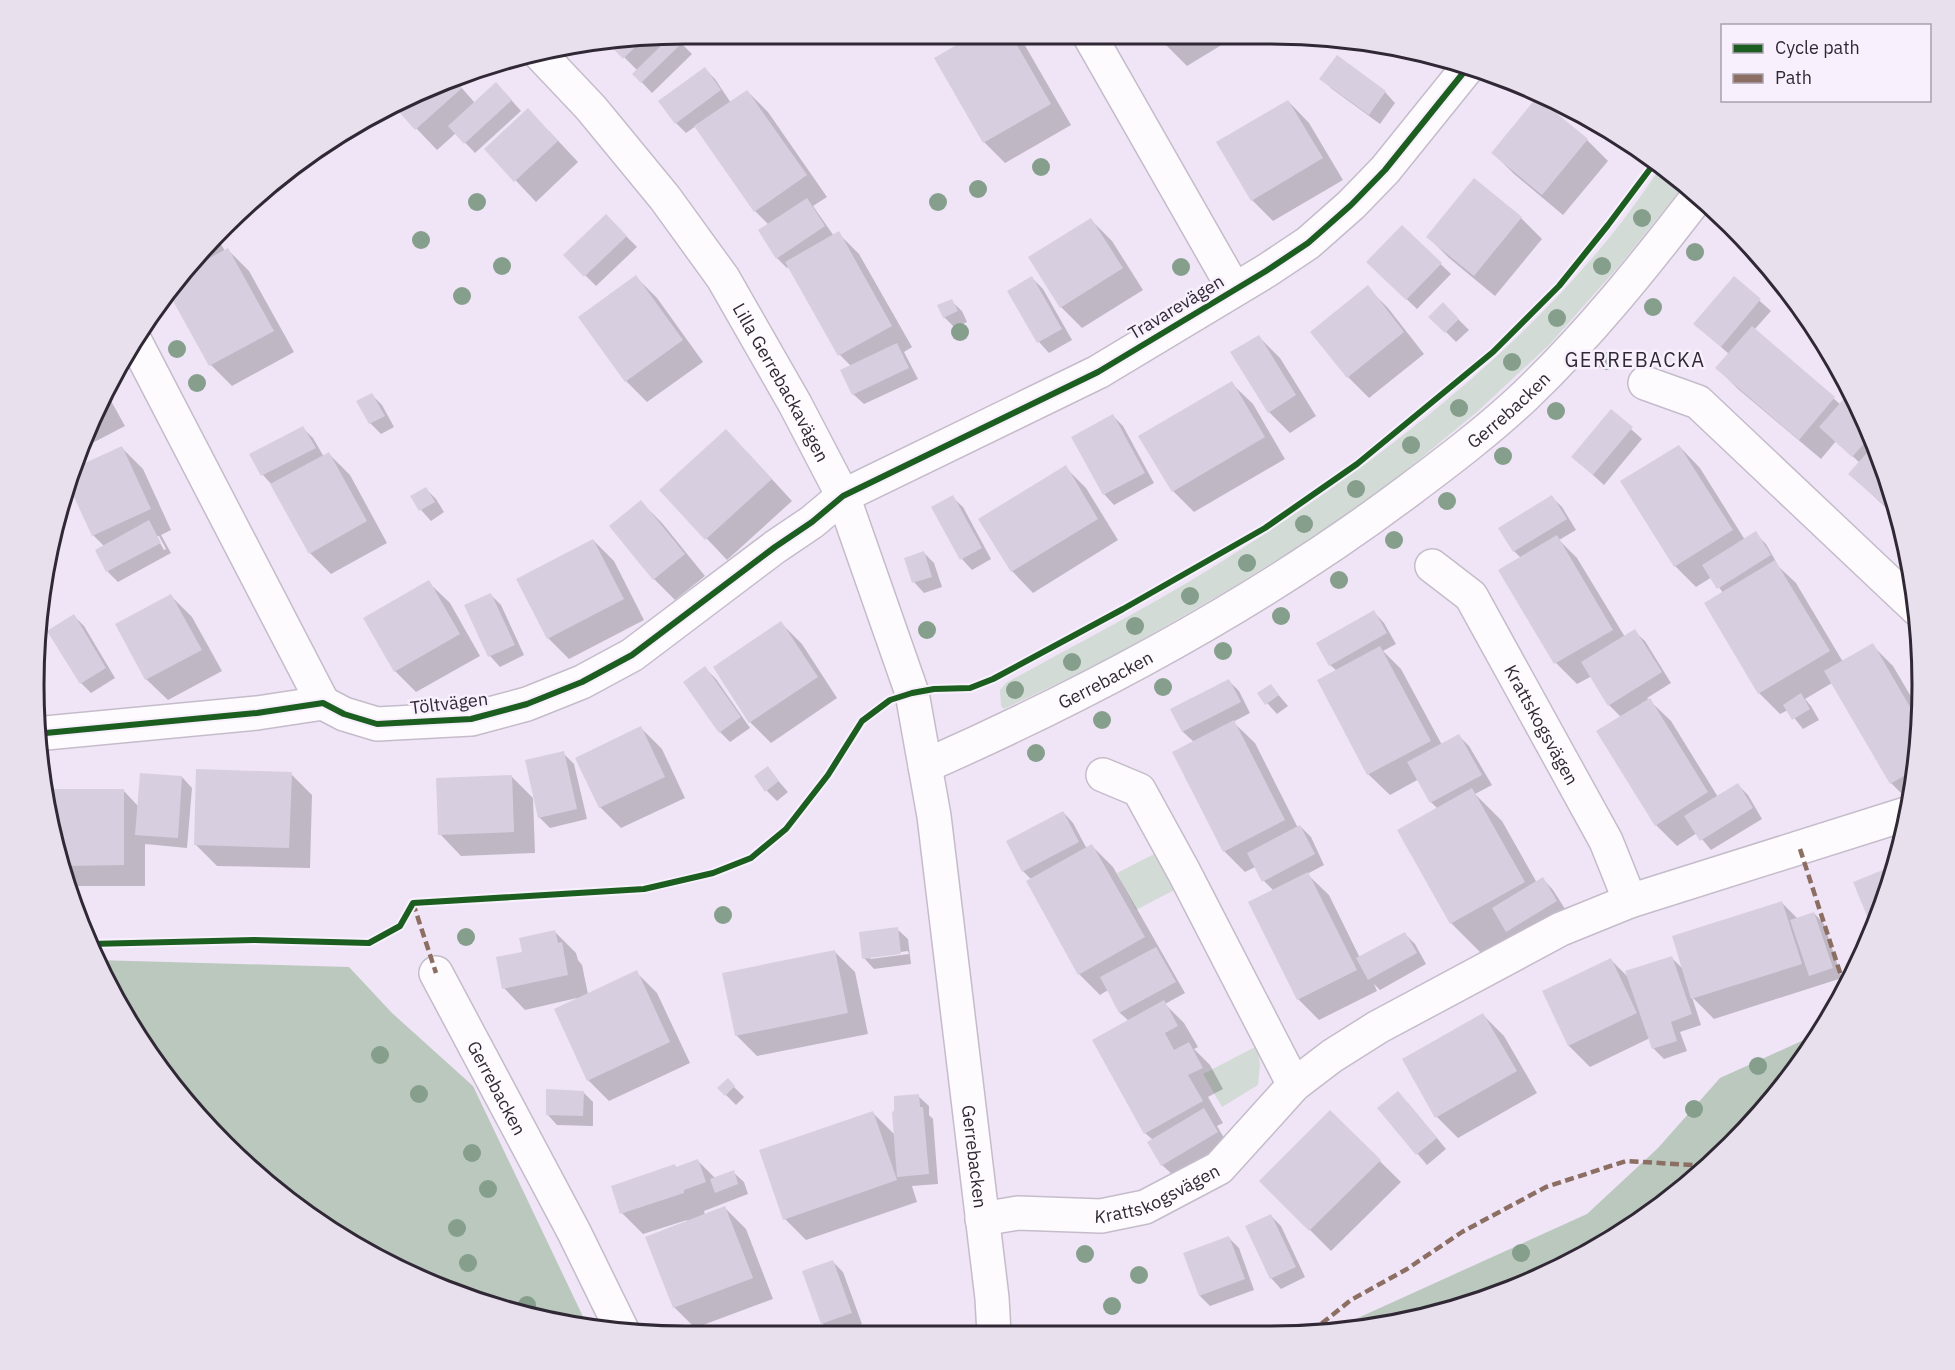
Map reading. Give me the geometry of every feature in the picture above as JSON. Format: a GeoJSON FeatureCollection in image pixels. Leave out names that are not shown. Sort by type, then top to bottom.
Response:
{"type":"FeatureCollection","features":[{"type":"Feature","properties":{"kind":"street","name":"Travarevägen"},"geometry":{"type":"LineString","coordinates":[[1094,44],[1234,289]]}},
{"type":"Feature","properties":{"kind":"street","name":"Lilla Gerrebackavägen"},"geometry":{"type":"LineString","coordinates":[[545,59],[591,108],[665,198],[723,278],[795,404],[843,496],[912,693],[925,766]]}},
{"type":"Feature","properties":{"kind":"street","name":"Travarevägen"},"geometry":{"type":"LineString","coordinates":[[843,496],[1098,372],[1266,271],[1308,243],[1351,205],[1385,170],[1463,74]]}},
{"type":"Feature","properties":{"kind":"street","name":"Gerrebacken"},"geometry":{"type":"LineString","coordinates":[[994,1326],[934,816],[925,766],[1074,696],[1208,625],[1352,533],[1467,447],[1524,397],[1585,335],[1693,203]]}},
{"type":"Feature","properties":{"kind":"street"},"geometry":{"type":"LineString","coordinates":[[46,733],[257,713],[323,703],[139,349]]}},
{"type":"Feature","properties":{"kind":"street"},"geometry":{"type":"LineString","coordinates":[[1645,383],[1698,402],[1906,598]]}},
{"type":"Feature","properties":{"kind":"street","name":"Töltvägen"},"geometry":{"type":"LineString","coordinates":[[323,703],[344,714],[377,724],[471,719],[531,703],[582,682],[632,655],[775,547],[812,522],[843,496]]}},
{"type":"Feature","properties":{"kind":"street","name":"Krattskogsvägen"},"geometry":{"type":"LineString","coordinates":[[1432,566],[1470,596],[1606,841],[1630,900]]}},
{"type":"Feature","properties":{"kind":"street"},"geometry":{"type":"LineString","coordinates":[[1103,775],[1139,790],[1294,1085]]}},
{"type":"Feature","properties":{"kind":"street","name":"Krattskogsvägen"},"geometry":{"type":"LineString","coordinates":[[982,1219],[1018,1213],[1101,1216],[1145,1207],[1219,1168],[1294,1085],[1332,1056],[1378,1027],[1561,930],[1630,900],[1898,817]]}},
{"type":"Feature","properties":{"kind":"street","name":"Gerrebacken"},"geometry":{"type":"LineString","coordinates":[[436,973],[574,1232],[618,1323]]}},
{"type":"Feature","properties":{"kind":"shaded area"},"geometry":{"type":"Polygon","coordinates":[[[1656,173],[1679,191],[1619,266],[1550,344],[1478,411],[1403,473],[1339,521],[1230,589],[1103,662],[1004,709],[1001,706],[1000,690],[1006,683],[1155,601],[1243,548],[1342,481],[1438,407],[1484,368],[1570,283],[1636,202],[1656,173]]]}},
{"type":"Feature","properties":{"kind":"shaded area"},"geometry":{"type":"Polygon","coordinates":[[[1154,854],[1174,890],[1136,910],[1117,873],[1154,854]]]}},
{"type":"Feature","properties":{"kind":"shaded area"},"geometry":{"type":"Polygon","coordinates":[[[106,960],[349,967],[392,1013],[473,1086],[584,1318],[519,1305],[440,1278],[364,1241],[294,1194],[231,1139],[176,1076],[129,1006],[106,960]]]}},
{"type":"Feature","properties":{"kind":"shaded area"},"geometry":{"type":"Polygon","coordinates":[[[1804,1040],[1779,1076],[1724,1139],[1661,1194],[1591,1241],[1515,1278],[1476,1292],[1436,1305],[1350,1321],[1587,1214],[1658,1148],[1720,1078],[1804,1040]]]}},
{"type":"Feature","properties":{"kind":"shaded area"},"geometry":{"type":"Polygon","coordinates":[[[1257,1046],[1260,1064],[1258,1085],[1222,1107],[1203,1074],[1257,1046]]]}},
{"type":"Feature","properties":{"kind":"building"},"geometry":{"type":"Polygon","coordinates":[[[681,44],[641,83],[632,74],[662,45],[681,44]]]}},
{"type":"Feature","properties":{"kind":"building"},"geometry":{"type":"Polygon","coordinates":[[[958,44],[1016,44],[1051,104],[983,143],[934,58],[958,44]]]}},
{"type":"Feature","properties":{"kind":"building"},"geometry":{"type":"Polygon","coordinates":[[[636,46],[623,59],[613,48],[636,46]]]}},
{"type":"Feature","properties":{"kind":"building"},"geometry":{"type":"Polygon","coordinates":[[[1337,55],[1386,91],[1369,115],[1319,79],[1337,55]]]}},
{"type":"Feature","properties":{"kind":"building"},"geometry":{"type":"Polygon","coordinates":[[[705,67],[721,90],[675,124],[658,101],[705,67]]]}},
{"type":"Feature","properties":{"kind":"building"},"geometry":{"type":"Polygon","coordinates":[[[496,82],[512,100],[464,144],[448,126],[496,82]]]}},
{"type":"Feature","properties":{"kind":"building"},"geometry":{"type":"Polygon","coordinates":[[[459,85],[462,88],[415,130],[399,111],[459,85]]]}},
{"type":"Feature","properties":{"kind":"building"},"geometry":{"type":"Polygon","coordinates":[[[747,90],[807,175],[754,212],[694,126],[747,90]]]}},
{"type":"Feature","properties":{"kind":"building"},"geometry":{"type":"Polygon","coordinates":[[[1288,100],[1323,158],[1251,201],[1216,142],[1288,100]]]}},
{"type":"Feature","properties":{"kind":"building"},"geometry":{"type":"Polygon","coordinates":[[[1534,101],[1551,109],[1588,139],[1542,195],[1491,153],[1534,101]]]}},
{"type":"Feature","properties":{"kind":"building"},"geometry":{"type":"Polygon","coordinates":[[[528,108],[558,141],[514,182],[484,149],[528,108]]]}},
{"type":"Feature","properties":{"kind":"building"},"geometry":{"type":"Polygon","coordinates":[[[1474,178],[1522,217],[1474,276],[1426,237],[1474,178]]]}},
{"type":"Feature","properties":{"kind":"building"},"geometry":{"type":"Polygon","coordinates":[[[807,198],[825,226],[776,259],[758,230],[807,198]]]}},
{"type":"Feature","properties":{"kind":"building"},"geometry":{"type":"Polygon","coordinates":[[[606,214],[627,236],[584,277],[563,255],[606,214]]]}},
{"type":"Feature","properties":{"kind":"building"},"geometry":{"type":"Polygon","coordinates":[[[1091,218],[1123,268],[1060,308],[1028,257],[1091,218]]]}},
{"type":"Feature","properties":{"kind":"building"},"geometry":{"type":"Polygon","coordinates":[[[1402,225],[1442,263],[1406,300],[1366,262],[1402,225]]]}},
{"type":"Feature","properties":{"kind":"building"},"geometry":{"type":"Polygon","coordinates":[[[839,231],[892,326],[838,356],[785,262],[839,231]]]}},
{"type":"Feature","properties":{"kind":"building"},"geometry":{"type":"Polygon","coordinates":[[[228,248],[274,331],[209,366],[172,300],[204,261],[228,248]]]}},
{"type":"Feature","properties":{"kind":"building"},"geometry":{"type":"Polygon","coordinates":[[[636,275],[683,340],[625,382],[578,317],[636,275]]]}},
{"type":"Feature","properties":{"kind":"building"},"geometry":{"type":"Polygon","coordinates":[[[1032,276],[1062,329],[1037,343],[1007,291],[1032,276]]]}},
{"type":"Feature","properties":{"kind":"building"},"geometry":{"type":"Polygon","coordinates":[[[1734,276],[1761,299],[1721,347],[1693,324],[1734,276]]]}},
{"type":"Feature","properties":{"kind":"building"},"geometry":{"type":"Polygon","coordinates":[[[1368,285],[1404,332],[1347,378],[1310,332],[1368,285]]]}},
{"type":"Feature","properties":{"kind":"building"},"geometry":{"type":"Polygon","coordinates":[[[952,299],[958,311],[943,318],[937,305],[952,299]]]}},
{"type":"Feature","properties":{"kind":"building"},"geometry":{"type":"Polygon","coordinates":[[[1443,302],[1459,319],[1445,333],[1428,317],[1443,302]]]}},
{"type":"Feature","properties":{"kind":"building"},"geometry":{"type":"Polygon","coordinates":[[[1752,326],[1835,397],[1799,440],[1715,368],[1752,326]]]}},
{"type":"Feature","properties":{"kind":"building"},"geometry":{"type":"Polygon","coordinates":[[[1259,335],[1296,395],[1268,413],[1230,352],[1259,335]]]}},
{"type":"Feature","properties":{"kind":"building"},"geometry":{"type":"Polygon","coordinates":[[[897,343],[909,368],[852,395],[840,370],[897,343]]]}},
{"type":"Feature","properties":{"kind":"building"},"geometry":{"type":"Polygon","coordinates":[[[1232,381],[1265,437],[1172,492],[1138,436],[1232,381]]]}},
{"type":"Feature","properties":{"kind":"building"},"geometry":{"type":"Polygon","coordinates":[[[372,393],[385,416],[369,424],[356,401],[372,393]]]}},
{"type":"Feature","properties":{"kind":"building"},"geometry":{"type":"Polygon","coordinates":[[[1844,399],[1864,443],[1852,457],[1819,427],[1844,399]]]}},
{"type":"Feature","properties":{"kind":"building"},"geometry":{"type":"Polygon","coordinates":[[[1611,409],[1633,427],[1593,475],[1571,457],[1611,409]]]}},
{"type":"Feature","properties":{"kind":"building"},"geometry":{"type":"Polygon","coordinates":[[[1113,414],[1145,473],[1103,495],[1071,437],[1113,414]]]}},
{"type":"Feature","properties":{"kind":"building"},"geometry":{"type":"Polygon","coordinates":[[[303,426],[316,448],[261,476],[249,454],[303,426]]]}},
{"type":"Feature","properties":{"kind":"building"},"geometry":{"type":"Polygon","coordinates":[[[726,429],[772,479],[705,540],[659,490],[726,429]]]}},
{"type":"Feature","properties":{"kind":"building"},"geometry":{"type":"Polygon","coordinates":[[[1679,445],[1733,530],[1674,567],[1620,481],[1679,445]]]}},
{"type":"Feature","properties":{"kind":"building"},"geometry":{"type":"Polygon","coordinates":[[[122,446],[151,509],[92,536],[73,495],[84,464],[122,446]]]}},
{"type":"Feature","properties":{"kind":"building"},"geometry":{"type":"Polygon","coordinates":[[[329,452],[367,521],[309,554],[270,484],[329,452]]]}},
{"type":"Feature","properties":{"kind":"building"},"geometry":{"type":"Polygon","coordinates":[[[1867,452],[1886,507],[1848,474],[1867,452]]]}},
{"type":"Feature","properties":{"kind":"building"},"geometry":{"type":"Polygon","coordinates":[[[1066,465],[1098,519],[1011,572],[978,519],[1066,465]]]}},
{"type":"Feature","properties":{"kind":"building"},"geometry":{"type":"Polygon","coordinates":[[[426,487],[435,502],[419,511],[410,496],[426,487]]]}},
{"type":"Feature","properties":{"kind":"building"},"geometry":{"type":"Polygon","coordinates":[[[953,495],[982,548],[960,560],[931,507],[953,495]]]}},
{"type":"Feature","properties":{"kind":"building"},"geometry":{"type":"Polygon","coordinates":[[[1552,495],[1567,519],[1513,552],[1498,528],[1552,495]]]}},
{"type":"Feature","properties":{"kind":"building"},"geometry":{"type":"Polygon","coordinates":[[[641,500],[685,554],[653,580],[609,526],[641,500]]]}},
{"type":"Feature","properties":{"kind":"building"},"geometry":{"type":"Polygon","coordinates":[[[149,520],[161,543],[106,572],[95,550],[149,520]]]}},
{"type":"Feature","properties":{"kind":"building"},"geometry":{"type":"Polygon","coordinates":[[[1756,531],[1771,555],[1717,589],[1702,565],[1756,531]]]}},
{"type":"Feature","properties":{"kind":"building"},"geometry":{"type":"Polygon","coordinates":[[[1557,535],[1613,630],[1554,664],[1498,570],[1557,535]]]}},
{"type":"Feature","properties":{"kind":"building"},"geometry":{"type":"Polygon","coordinates":[[[593,539],[624,599],[547,639],[516,579],[593,539]]]}},
{"type":"Feature","properties":{"kind":"building"},"geometry":{"type":"Polygon","coordinates":[[[924,551],[932,577],[912,583],[904,558],[924,551]]]}},
{"type":"Feature","properties":{"kind":"building"},"geometry":{"type":"Polygon","coordinates":[[[1775,560],[1830,651],[1758,694],[1704,603],[1775,560]]]}},
{"type":"Feature","properties":{"kind":"building"},"geometry":{"type":"Polygon","coordinates":[[[429,580],[460,634],[394,672],[363,618],[429,580]]]}},
{"type":"Feature","properties":{"kind":"building"},"geometry":{"type":"Polygon","coordinates":[[[491,593],[515,645],[488,657],[464,605],[491,593]]]}},
{"type":"Feature","properties":{"kind":"building"},"geometry":{"type":"Polygon","coordinates":[[[171,594],[202,650],[145,680],[115,624],[171,594]]]}},
{"type":"Feature","properties":{"kind":"building"},"geometry":{"type":"Polygon","coordinates":[[[1374,610],[1387,633],[1329,666],[1316,643],[1374,610]]]}},
{"type":"Feature","properties":{"kind":"building"},"geometry":{"type":"Polygon","coordinates":[[[74,614],[106,668],[80,684],[47,631],[74,614]]]}},
{"type":"Feature","properties":{"kind":"building"},"geometry":{"type":"Polygon","coordinates":[[[781,621],[818,677],[749,723],[713,667],[781,621]]]}},
{"type":"Feature","properties":{"kind":"building"},"geometry":{"type":"Polygon","coordinates":[[[1635,629],[1662,672],[1608,706],[1581,662],[1635,629]]]}},
{"type":"Feature","properties":{"kind":"building"},"geometry":{"type":"Polygon","coordinates":[[[1873,643],[1911,709],[1905,775],[1890,784],[1824,671],[1873,643]]]}},
{"type":"Feature","properties":{"kind":"building"},"geometry":{"type":"Polygon","coordinates":[[[1380,646],[1431,741],[1367,775],[1317,680],[1380,646]]]}},
{"type":"Feature","properties":{"kind":"building"},"geometry":{"type":"Polygon","coordinates":[[[705,666],[741,717],[719,733],[683,682],[705,666]]]}},
{"type":"Feature","properties":{"kind":"building"},"geometry":{"type":"Polygon","coordinates":[[[1229,679],[1241,702],[1182,732],[1170,709],[1229,679]]]}},
{"type":"Feature","properties":{"kind":"building"},"geometry":{"type":"Polygon","coordinates":[[[1271,684],[1279,695],[1265,705],[1257,693],[1271,684]]]}},
{"type":"Feature","properties":{"kind":"building"},"geometry":{"type":"Polygon","coordinates":[[[1801,693],[1810,709],[1792,720],[1783,705],[1801,693]]]}},
{"type":"Feature","properties":{"kind":"building"},"geometry":{"type":"Polygon","coordinates":[[[1650,698],[1708,792],[1655,826],[1596,731],[1650,698]]]}},
{"type":"Feature","properties":{"kind":"building"},"geometry":{"type":"Polygon","coordinates":[[[1234,720],[1285,820],[1223,852],[1172,752],[1234,720]]]}},
{"type":"Feature","properties":{"kind":"building"},"geometry":{"type":"Polygon","coordinates":[[[641,726],[665,777],[599,808],[575,758],[641,726]]]}},
{"type":"Feature","properties":{"kind":"building"},"geometry":{"type":"Polygon","coordinates":[[[1459,734],[1482,775],[1430,803],[1407,762],[1459,734]]]}},
{"type":"Feature","properties":{"kind":"building"},"geometry":{"type":"Polygon","coordinates":[[[564,751],[577,809],[538,818],[525,760],[564,751]]]}},
{"type":"Feature","properties":{"kind":"building"},"geometry":{"type":"Polygon","coordinates":[[[768,766],[779,781],[765,792],[754,776],[768,766]]]}},
{"type":"Feature","properties":{"kind":"building"},"geometry":{"type":"Polygon","coordinates":[[[196,769],[292,772],[289,848],[194,845],[196,769]]]}},
{"type":"Feature","properties":{"kind":"building"},"geometry":{"type":"Polygon","coordinates":[[[140,773],[182,776],[178,838],[135,835],[140,773]]]}},
{"type":"Feature","properties":{"kind":"building"},"geometry":{"type":"Polygon","coordinates":[[[512,775],[514,832],[438,835],[436,778],[512,775]]]}},
{"type":"Feature","properties":{"kind":"building"},"geometry":{"type":"Polygon","coordinates":[[[1738,783],[1753,808],[1700,841],[1684,816],[1738,783]]]}},
{"type":"Feature","properties":{"kind":"building"},"geometry":{"type":"Polygon","coordinates":[[[1472,788],[1525,882],[1450,924],[1397,830],[1472,788]]]}},
{"type":"Feature","properties":{"kind":"building"},"geometry":{"type":"Polygon","coordinates":[[[52,789],[124,789],[124,865],[70,866],[52,789]]]}},
{"type":"Feature","properties":{"kind":"building"},"geometry":{"type":"Polygon","coordinates":[[[1063,811],[1079,842],[1022,872],[1006,841],[1063,811]]]}},
{"type":"Feature","properties":{"kind":"building"},"geometry":{"type":"Polygon","coordinates":[[[1300,825],[1315,854],[1262,882],[1247,853],[1300,825]]]}},
{"type":"Feature","properties":{"kind":"building"},"geometry":{"type":"Polygon","coordinates":[[[1092,844],[1145,937],[1078,975],[1026,881],[1092,844]]]}},
{"type":"Feature","properties":{"kind":"building"},"geometry":{"type":"Polygon","coordinates":[[[1884,869],[1868,917],[1853,882],[1884,869]]]}},
{"type":"Feature","properties":{"kind":"building"},"geometry":{"type":"Polygon","coordinates":[[[1308,872],[1357,970],[1297,1000],[1248,902],[1308,872]]]}},
{"type":"Feature","properties":{"kind":"building"},"geometry":{"type":"Polygon","coordinates":[[[1543,877],[1557,901],[1506,932],[1492,908],[1543,877]]]}},
{"type":"Feature","properties":{"kind":"building"},"geometry":{"type":"Polygon","coordinates":[[[1782,901],[1802,964],[1691,999],[1672,936],[1782,901]]]}},
{"type":"Feature","properties":{"kind":"building"},"geometry":{"type":"Polygon","coordinates":[[[1814,912],[1833,968],[1809,976],[1790,920],[1814,912]]]}},
{"type":"Feature","properties":{"kind":"building"},"geometry":{"type":"Polygon","coordinates":[[[898,927],[901,954],[862,959],[859,932],[898,927]]]}},
{"type":"Feature","properties":{"kind":"building"},"geometry":{"type":"Polygon","coordinates":[[[555,930],[558,943],[562,942],[568,975],[502,989],[496,957],[522,952],[519,938],[555,930]]]}},
{"type":"Feature","properties":{"kind":"building"},"geometry":{"type":"Polygon","coordinates":[[[1405,932],[1417,953],[1368,980],[1356,958],[1405,932]]]}},
{"type":"Feature","properties":{"kind":"building"},"geometry":{"type":"Polygon","coordinates":[[[1156,947],[1176,982],[1119,1013],[1100,977],[1156,947]]]}},
{"type":"Feature","properties":{"kind":"building"},"geometry":{"type":"Polygon","coordinates":[[[835,950],[848,1013],[735,1036],[722,973],[835,950]]]}},
{"type":"Feature","properties":{"kind":"building"},"geometry":{"type":"Polygon","coordinates":[[[1672,956],[1692,1014],[1671,1022],[1677,1041],[1652,1049],[1625,971],[1672,956]]]}},
{"type":"Feature","properties":{"kind":"building"},"geometry":{"type":"Polygon","coordinates":[[[1611,958],[1637,1013],[1568,1046],[1542,991],[1611,958]]]}},
{"type":"Feature","properties":{"kind":"building"},"geometry":{"type":"Polygon","coordinates":[[[637,970],[670,1042],[587,1081],[554,1009],[637,970]]]}},
{"type":"Feature","properties":{"kind":"building"},"geometry":{"type":"Polygon","coordinates":[[[1164,1000],[1178,1026],[1165,1033],[1174,1050],[1189,1042],[1203,1068],[1188,1075],[1203,1101],[1144,1134],[1092,1040],[1164,1000]]]}},
{"type":"Feature","properties":{"kind":"building"},"geometry":{"type":"Polygon","coordinates":[[[1483,1013],[1517,1071],[1435,1118],[1402,1059],[1483,1013]]]}},
{"type":"Feature","properties":{"kind":"building"},"geometry":{"type":"Polygon","coordinates":[[[728,1078],[735,1086],[725,1096],[717,1088],[728,1078]]]}},
{"type":"Feature","properties":{"kind":"building"},"geometry":{"type":"Polygon","coordinates":[[[546,1089],[584,1091],[583,1116],[546,1115],[546,1089]]]}},
{"type":"Feature","properties":{"kind":"building"},"geometry":{"type":"Polygon","coordinates":[[[1398,1091],[1437,1138],[1416,1155],[1377,1108],[1398,1091]]]}},
{"type":"Feature","properties":{"kind":"building"},"geometry":{"type":"Polygon","coordinates":[[[919,1094],[920,1107],[923,1107],[929,1174],[897,1177],[892,1112],[894,1111],[894,1096],[919,1094]]]}},
{"type":"Feature","properties":{"kind":"building"},"geometry":{"type":"Polygon","coordinates":[[[1204,1108],[1218,1132],[1161,1166],[1147,1142],[1204,1108]]]}},
{"type":"Feature","properties":{"kind":"building"},"geometry":{"type":"Polygon","coordinates":[[[1330,1110],[1381,1160],[1309,1231],[1259,1181],[1330,1110]]]}},
{"type":"Feature","properties":{"kind":"building"},"geometry":{"type":"Polygon","coordinates":[[[873,1111],[897,1180],[783,1220],[759,1150],[873,1111]]]}},
{"type":"Feature","properties":{"kind":"building"},"geometry":{"type":"Polygon","coordinates":[[[698,1159],[706,1182],[684,1190],[684,1193],[620,1214],[611,1186],[675,1164],[676,1167],[698,1159]]]}},
{"type":"Feature","properties":{"kind":"building"},"geometry":{"type":"Polygon","coordinates":[[[734,1170],[738,1184],[715,1193],[710,1179],[734,1170]]]}},
{"type":"Feature","properties":{"kind":"building"},"geometry":{"type":"Polygon","coordinates":[[[725,1206],[753,1278],[673,1308],[645,1237],[725,1206]]]}},
{"type":"Feature","properties":{"kind":"building"},"geometry":{"type":"Polygon","coordinates":[[[1271,1214],[1296,1267],[1270,1279],[1245,1226],[1271,1214]]]}},
{"type":"Feature","properties":{"kind":"building"},"geometry":{"type":"Polygon","coordinates":[[[1229,1236],[1245,1279],[1199,1296],[1183,1253],[1229,1236]]]}},
{"type":"Feature","properties":{"kind":"building"},"geometry":{"type":"Polygon","coordinates":[[[833,1260],[852,1313],[821,1324],[802,1271],[833,1260]]]}},
{"type":"Feature","properties":{"kind":"marked path"},"geometry":{"type":"LineString","coordinates":[[1800,849],[1841,976]]}},
{"type":"Feature","properties":{"kind":"marked path"},"geometry":{"type":"LineString","coordinates":[[413,903],[436,973]]}},
{"type":"Feature","properties":{"kind":"marked path"},"geometry":{"type":"LineString","coordinates":[[1321,1324],[1351,1300],[1407,1269],[1462,1232],[1546,1187],[1626,1161],[1695,1165]]}},
{"type":"Feature","properties":{"kind":"cycle path"},"geometry":{"type":"LineString","coordinates":[[46,733],[257,713],[323,703],[344,714],[377,724],[471,719],[527,704],[582,682],[632,655],[775,547],[812,522],[843,496],[1098,372],[1266,271],[1308,243],[1351,205],[1385,170],[1463,74]]}},
{"type":"Feature","properties":{"kind":"cycle path"},"geometry":{"type":"LineString","coordinates":[[98,944],[254,940],[369,943],[400,926],[413,903],[644,889],[713,873],[751,858],[786,829],[828,775],[862,721],[890,700],[934,689],[970,688],[993,679],[1123,609],[1265,528],[1357,464],[1493,352],[1559,286],[1650,169]]}},
{"type":"Feature","properties":{"kind":"district","name":"GERREBACKA"},"geometry":{"type":"Point","coordinates":[1635,359]}}]}
